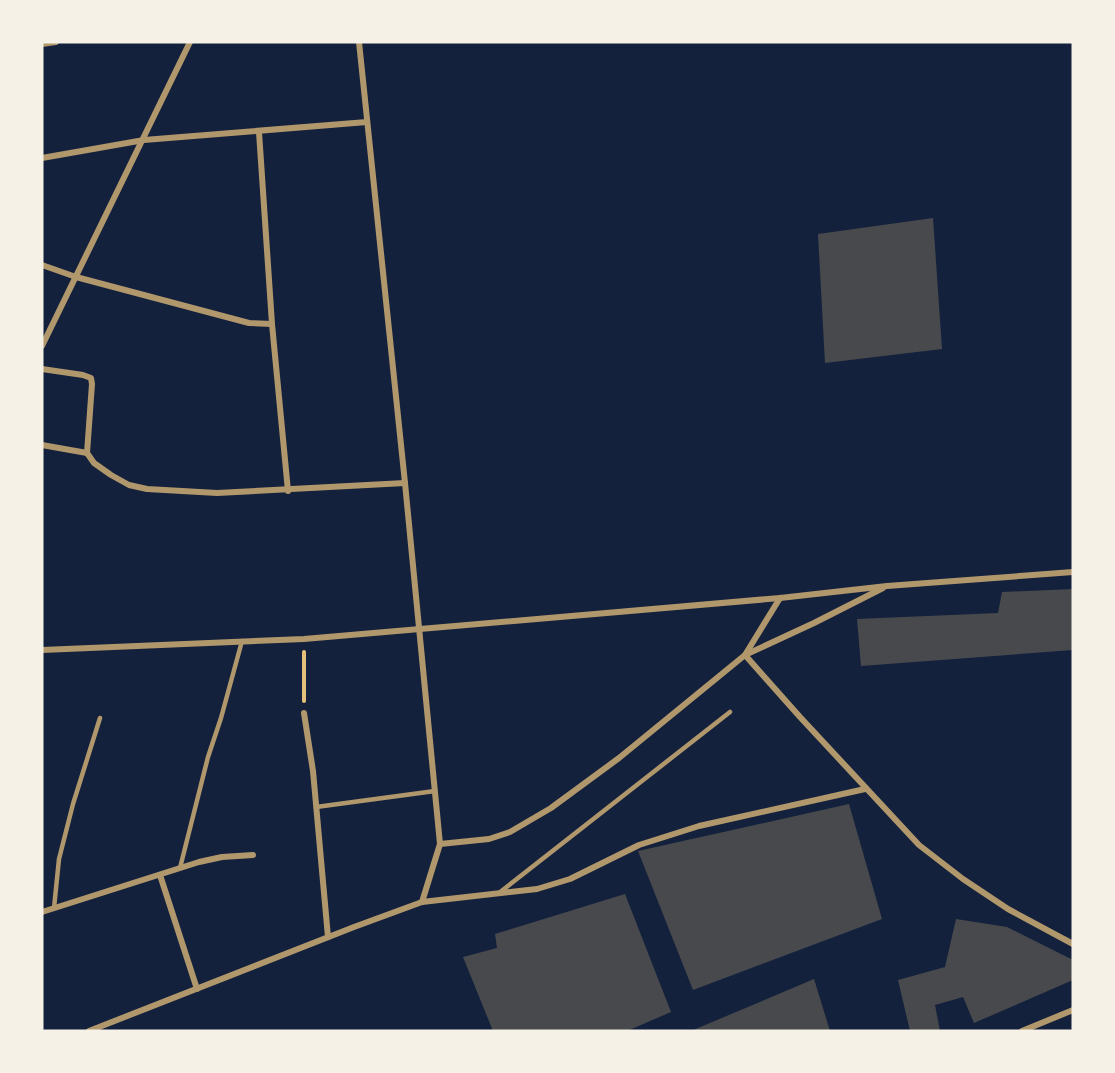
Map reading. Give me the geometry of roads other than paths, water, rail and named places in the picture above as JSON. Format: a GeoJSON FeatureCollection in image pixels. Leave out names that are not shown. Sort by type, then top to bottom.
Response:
{"type":"FeatureCollection","features":[{"type":"Feature","properties":{"kind":"street"},"geometry":{"type":"LineString","coordinates":[[42,44],[56,42]]}},
{"type":"Feature","properties":{"kind":"street"},"geometry":{"type":"LineString","coordinates":[[42,346],[190,42]]}},
{"type":"Feature","properties":{"kind":"street"},"geometry":{"type":"LineString","coordinates":[[359,42],[440,844],[422,902]]}},
{"type":"Feature","properties":{"kind":"street"},"geometry":{"type":"LineString","coordinates":[[42,158],[144,140],[367,122]]}},
{"type":"Feature","properties":{"kind":"street"},"geometry":{"type":"LineString","coordinates":[[259,132],[272,324],[288,490]]}},
{"type":"Feature","properties":{"kind":"street"},"geometry":{"type":"LineString","coordinates":[[42,265],[76,277],[249,323],[272,324]]}},
{"type":"Feature","properties":{"kind":"street"},"geometry":{"type":"LineString","coordinates":[[42,369],[90,378],[92,384],[87,453],[94,463],[129,485],[147,489],[217,493],[405,483]]}},
{"type":"Feature","properties":{"kind":"street"},"geometry":{"type":"LineString","coordinates":[[42,445],[87,453]]}},
{"type":"Feature","properties":{"kind":"street"},"geometry":{"type":"LineString","coordinates":[[42,650],[304,639],[780,598],[887,586],[1073,572]]}},
{"type":"Feature","properties":{"kind":"street"},"geometry":{"type":"LineString","coordinates":[[440,844],[489,839],[510,832],[551,808],[619,758],[745,655],[814,624],[887,586]]}},
{"type":"Feature","properties":{"kind":"street"},"geometry":{"type":"LineString","coordinates":[[745,655],[780,598]]}},
{"type":"Feature","properties":{"kind":"street"},"geometry":{"type":"LineString","coordinates":[[745,655],[865,789],[919,845],[963,879],[1008,909],[1073,944]]}},
{"type":"Feature","properties":{"kind":"street"},"geometry":{"type":"LineString","coordinates":[[304,713],[316,807],[328,937]]}},
{"type":"Feature","properties":{"kind":"street"},"geometry":{"type":"LineString","coordinates":[[89,1031],[422,902],[537,889],[570,879],[639,845],[699,826],[865,789]]}},
{"type":"Feature","properties":{"kind":"street"},"geometry":{"type":"LineString","coordinates":[[42,912],[199,862],[222,857],[253,855]]}},
{"type":"Feature","properties":{"kind":"street"},"geometry":{"type":"LineString","coordinates":[[160,875],[197,989]]}},
{"type":"Feature","properties":{"kind":"street"},"geometry":{"type":"LineString","coordinates":[[1022,1031],[1073,1010]]}},
{"type":"Feature","properties":{"kind":"lane"},"geometry":{"type":"LineString","coordinates":[[180,868],[208,757],[242,641]]}},
{"type":"Feature","properties":{"kind":"lane"},"geometry":{"type":"LineString","coordinates":[[497,895],[730,712]]}},
{"type":"Feature","properties":{"kind":"lane"},"geometry":{"type":"LineString","coordinates":[[54,908],[59,859],[73,804],[100,718]]}},
{"type":"Feature","properties":{"kind":"lane"},"geometry":{"type":"LineString","coordinates":[[316,807],[435,792]]}}]}
